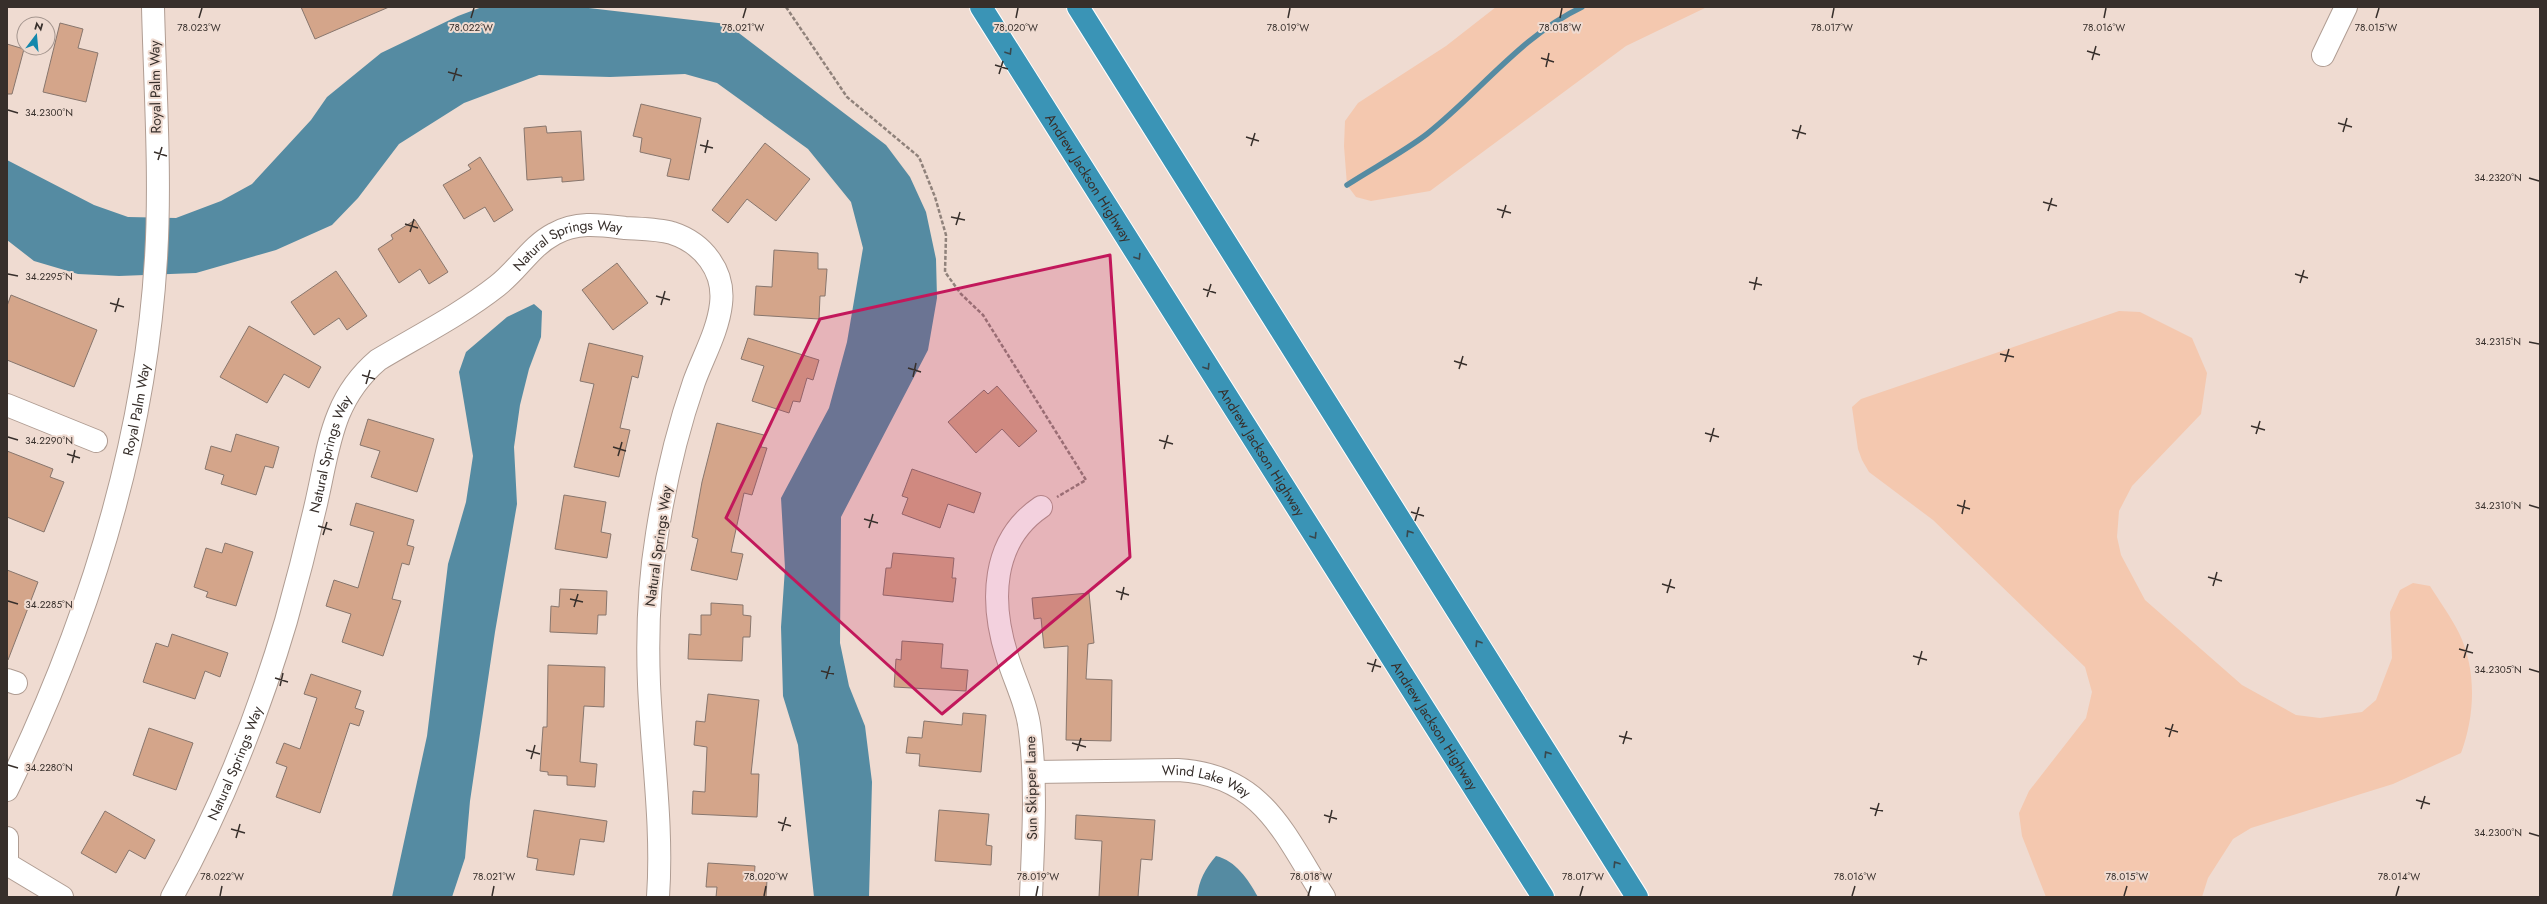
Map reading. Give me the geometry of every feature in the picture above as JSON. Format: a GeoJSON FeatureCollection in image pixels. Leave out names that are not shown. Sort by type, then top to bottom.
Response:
{"type":"FeatureCollection","features":[{"type":"Feature","properties":{"kind":"highway","name":"Andrew Jackson Highway"},"geometry":{"type":"LineString","coordinates":[[981,7],[1543,897]]}},
{"type":"Feature","properties":{"kind":"highway"},"geometry":{"type":"LineString","coordinates":[[1078,7],[1637,897]]}},
{"type":"Feature","properties":{"kind":"street","name":"Royal Palm Way"},"geometry":{"type":"LineString","coordinates":[[7,790],[60,671],[93,582],[108,535],[120,489],[137,412],[153,298],[156,258],[157,200],[153,7]]}},
{"type":"Feature","properties":{"kind":"street"},"geometry":{"type":"LineString","coordinates":[[2323,55],[2346,7]]}},
{"type":"Feature","properties":{"kind":"street","name":"Natural Springs Way"},"geometry":{"type":"LineString","coordinates":[[172,897],[213,815],[244,741],[271,665],[303,558],[332,430],[345,398],[366,371],[378,360],[478,300],[511,275],[541,242],[550,236],[571,227],[585,224],[676,235],[700,248],[710,259],[718,274],[721,286],[718,319],[687,404],[666,484],[657,535],[650,595],[649,672],[658,823],[658,897]]}},
{"type":"Feature","properties":{"kind":"street"},"geometry":{"type":"LineString","coordinates":[[7,405],[96,441]]}},
{"type":"Feature","properties":{"kind":"street","name":"Sun Skipper Lane"},"geometry":{"type":"LineString","coordinates":[[1031,897],[1034,772],[1029,721],[1001,638],[996,600],[1002,562],[1010,538],[1029,515],[1041,507]]}},
{"type":"Feature","properties":{"kind":"street","name":"Wind Lake Way"},"geometry":{"type":"LineString","coordinates":[[1034,772],[1178,770],[1198,771],[1219,777],[1255,797],[1268,810],[1324,897]]}},
{"type":"Feature","properties":{"kind":"street"},"geometry":{"type":"LineString","coordinates":[[7,838],[7,857]]}},
{"type":"Feature","properties":{"kind":"street"},"geometry":{"type":"LineString","coordinates":[[7,864],[62,897]]}},
{"type":"Feature","properties":{"kind":"path"},"geometry":{"type":"LineString","coordinates":[[786,7],[847,97],[919,157],[935,197],[946,235],[946,272],[961,294],[983,315],[1086,480],[1041,507]]}},
{"type":"Feature","properties":{"kind":"highlighted area"},"geometry":{"type":"Polygon","coordinates":[[[1110,255],[1130,557],[942,714],[726,518],[820,319],[1110,255]]]}},
{"type":"Feature","properties":{"kind":"shaded area"},"geometry":{"type":"Polygon","coordinates":[[[1496,7],[1707,7],[1626,46],[1430,191],[1371,201],[1356,197],[1347,185],[1344,146],[1345,121],[1358,103],[1446,46],[1496,7]]]}},
{"type":"Feature","properties":{"kind":"shaded area"},"geometry":{"type":"Polygon","coordinates":[[[2119,311],[2140,312],[2192,338],[2207,373],[2201,414],[2132,486],[2119,511],[2117,537],[2121,555],[2145,600],[2242,685],[2296,715],[2320,718],[2362,712],[2376,700],[2392,658],[2390,612],[2400,590],[2413,583],[2430,586],[2459,633],[2469,662],[2472,693],[2471,709],[2466,739],[2461,753],[2393,784],[2251,828],[2233,839],[2208,878],[2202,897],[2046,897],[2022,836],[2019,813],[2029,791],[2086,718],[2092,692],[2085,667],[1933,520],[1869,472],[1858,449],[1852,407],[1861,399],[2119,311]]]}},
{"type":"Feature","properties":{"kind":"water"},"geometry":{"type":"Polygon","coordinates":[[[482,7],[580,7],[727,24],[886,145],[910,177],[926,212],[936,259],[937,298],[928,350],[841,517],[840,643],[849,686],[865,726],[872,782],[869,897],[814,897],[798,745],[783,696],[781,627],[785,568],[781,498],[829,408],[847,342],[863,248],[851,202],[808,149],[717,83],[685,74],[610,77],[539,75],[464,103],[399,144],[358,198],[332,225],[276,250],[196,273],[119,276],[78,274],[34,261],[7,240],[7,160],[94,205],[128,217],[176,218],[221,201],[252,184],[311,120],[327,97],[381,53],[458,16],[482,7]]]}},
{"type":"Feature","properties":{"kind":"water"},"geometry":{"type":"Polygon","coordinates":[[[534,304],[542,311],[541,337],[529,369],[520,405],[514,447],[517,504],[495,632],[470,801],[465,858],[452,897],[392,897],[427,736],[448,564],[466,502],[473,456],[459,372],[466,352],[507,317],[534,304]]]}},
{"type":"Feature","properties":{"kind":"water"},"geometry":{"type":"Polygon","coordinates":[[[1216,856],[1223,858],[1235,866],[1246,877],[1258,897],[1197,897],[1199,885],[1203,875],[1216,856]]]}},
{"type":"Feature","properties":{"kind":"building"},"geometry":{"type":"Polygon","coordinates":[[[301,7],[389,7],[315,39],[301,7]]]}},
{"type":"Feature","properties":{"kind":"building"},"geometry":{"type":"Polygon","coordinates":[[[60,23],[83,29],[78,48],[98,53],[86,102],[43,92],[52,56],[56,56],[56,39],[60,23]]]}},
{"type":"Feature","properties":{"kind":"building"},"geometry":{"type":"Polygon","coordinates":[[[7,44],[16,47],[16,56],[22,56],[12,94],[7,94],[7,44]]]}},
{"type":"Feature","properties":{"kind":"building"},"geometry":{"type":"Polygon","coordinates":[[[641,104],[701,118],[689,180],[667,176],[671,159],[640,152],[642,138],[633,136],[641,104]]]}},
{"type":"Feature","properties":{"kind":"building"},"geometry":{"type":"Polygon","coordinates":[[[546,126],[547,133],[581,131],[584,180],[562,182],[562,177],[527,180],[524,128],[546,126]]]}},
{"type":"Feature","properties":{"kind":"building"},"geometry":{"type":"Polygon","coordinates":[[[765,143],[810,179],[776,221],[747,199],[728,223],[712,210],[765,143]]]}},
{"type":"Feature","properties":{"kind":"building"},"geometry":{"type":"Polygon","coordinates":[[[480,157],[513,210],[494,222],[485,207],[464,219],[443,185],[471,169],[468,165],[480,157]]]}},
{"type":"Feature","properties":{"kind":"building"},"geometry":{"type":"Polygon","coordinates":[[[415,220],[448,272],[429,284],[420,269],[399,283],[378,249],[393,239],[391,235],[415,220]]]}},
{"type":"Feature","properties":{"kind":"building"},"geometry":{"type":"Polygon","coordinates":[[[774,250],[818,253],[818,269],[827,269],[825,296],[820,296],[819,319],[754,315],[756,286],[772,287],[774,250]]]}},
{"type":"Feature","properties":{"kind":"building"},"geometry":{"type":"Polygon","coordinates":[[[617,263],[648,303],[613,330],[582,290],[617,263]]]}},
{"type":"Feature","properties":{"kind":"building"},"geometry":{"type":"Polygon","coordinates":[[[336,271],[367,316],[347,330],[339,318],[314,335],[291,302],[336,271]]]}},
{"type":"Feature","properties":{"kind":"building"},"geometry":{"type":"Polygon","coordinates":[[[11,295],[97,330],[74,387],[7,360],[7,306],[11,295]]]}},
{"type":"Feature","properties":{"kind":"building"},"geometry":{"type":"Polygon","coordinates":[[[249,326],[321,367],[309,388],[284,374],[267,403],[220,377],[249,326]]]}},
{"type":"Feature","properties":{"kind":"building"},"geometry":{"type":"Polygon","coordinates":[[[748,338],[819,360],[813,380],[807,378],[800,402],[793,401],[789,413],[752,401],[764,366],[741,359],[748,338]]]}},
{"type":"Feature","properties":{"kind":"building"},"geometry":{"type":"Polygon","coordinates":[[[589,343],[643,356],[638,378],[632,376],[620,428],[630,430],[619,477],[574,467],[594,384],[580,381],[589,343]]]}},
{"type":"Feature","properties":{"kind":"building"},"geometry":{"type":"Polygon","coordinates":[[[997,386],[1037,431],[1019,447],[1002,429],[976,453],[948,422],[984,390],[988,394],[997,386]]]}},
{"type":"Feature","properties":{"kind":"building"},"geometry":{"type":"Polygon","coordinates":[[[368,419],[434,439],[417,492],[371,477],[380,451],[360,445],[368,419]]]}},
{"type":"Feature","properties":{"kind":"building"},"geometry":{"type":"Polygon","coordinates":[[[717,423],[764,435],[761,447],[767,448],[752,495],[744,493],[731,552],[743,554],[737,580],[691,570],[698,539],[692,537],[702,482],[717,423]]]}},
{"type":"Feature","properties":{"kind":"building"},"geometry":{"type":"Polygon","coordinates":[[[236,434],[279,447],[273,468],[265,466],[256,495],[221,484],[224,475],[205,469],[211,446],[231,452],[236,434]]]}},
{"type":"Feature","properties":{"kind":"building"},"geometry":{"type":"Polygon","coordinates":[[[7,451],[53,469],[50,477],[64,482],[44,532],[7,517],[7,451]]]}},
{"type":"Feature","properties":{"kind":"building"},"geometry":{"type":"Polygon","coordinates":[[[912,469],[981,493],[974,513],[948,504],[940,528],[902,514],[908,498],[902,496],[912,469]]]}},
{"type":"Feature","properties":{"kind":"building"},"geometry":{"type":"Polygon","coordinates":[[[564,495],[606,502],[601,532],[611,534],[607,558],[555,549],[564,495]]]}},
{"type":"Feature","properties":{"kind":"building"},"geometry":{"type":"Polygon","coordinates":[[[356,503],[414,520],[407,545],[414,547],[409,565],[402,563],[392,599],[401,601],[383,656],[342,642],[351,614],[326,606],[334,580],[358,588],[374,532],[350,525],[356,503]]]}},
{"type":"Feature","properties":{"kind":"building"},"geometry":{"type":"Polygon","coordinates":[[[225,543],[253,552],[236,606],[206,597],[208,592],[194,587],[206,548],[222,553],[225,543]]]}},
{"type":"Feature","properties":{"kind":"building"},"geometry":{"type":"Polygon","coordinates":[[[893,553],[954,558],[952,578],[956,578],[953,602],[883,595],[886,568],[891,568],[893,553]]]}},
{"type":"Feature","properties":{"kind":"building"},"geometry":{"type":"Polygon","coordinates":[[[7,570],[38,582],[8,660],[7,660],[7,570]]]}},
{"type":"Feature","properties":{"kind":"building"},"geometry":{"type":"Polygon","coordinates":[[[560,589],[607,591],[606,615],[598,615],[597,634],[550,632],[551,606],[559,607],[560,589]]]}},
{"type":"Feature","properties":{"kind":"building"},"geometry":{"type":"Polygon","coordinates":[[[1089,593],[1094,643],[1088,644],[1086,679],[1112,680],[1111,741],[1066,740],[1068,646],[1044,648],[1041,618],[1034,619],[1032,598],[1089,593]]]}},
{"type":"Feature","properties":{"kind":"building"},"geometry":{"type":"Polygon","coordinates":[[[711,603],[743,605],[743,615],[751,616],[750,637],[743,637],[742,661],[688,659],[689,634],[701,635],[701,615],[711,615],[711,603]]]}},
{"type":"Feature","properties":{"kind":"building"},"geometry":{"type":"Polygon","coordinates":[[[172,634],[228,653],[220,677],[205,671],[195,699],[143,682],[156,643],[168,647],[172,634]]]}},
{"type":"Feature","properties":{"kind":"building"},"geometry":{"type":"Polygon","coordinates":[[[902,641],[943,644],[941,668],[968,670],[966,691],[894,687],[896,659],[901,660],[902,641]]]}},
{"type":"Feature","properties":{"kind":"building"},"geometry":{"type":"Polygon","coordinates":[[[548,665],[605,667],[604,707],[584,706],[580,762],[597,764],[595,787],[567,785],[567,776],[548,775],[548,772],[540,771],[543,727],[547,727],[548,665]]]}},
{"type":"Feature","properties":{"kind":"building"},"geometry":{"type":"Polygon","coordinates":[[[311,674],[361,691],[355,708],[364,711],[359,726],[350,723],[320,813],[276,797],[287,767],[276,763],[284,743],[300,749],[317,698],[304,694],[311,674]]]}},
{"type":"Feature","properties":{"kind":"building"},"geometry":{"type":"Polygon","coordinates":[[[708,694],[759,700],[751,774],[759,774],[757,817],[692,814],[693,791],[705,792],[707,747],[694,745],[696,721],[705,722],[708,694]]]}},
{"type":"Feature","properties":{"kind":"building"},"geometry":{"type":"Polygon","coordinates":[[[963,713],[986,715],[981,772],[919,766],[920,754],[906,753],[908,737],[922,738],[924,721],[962,725],[963,713]]]}},
{"type":"Feature","properties":{"kind":"building"},"geometry":{"type":"Polygon","coordinates":[[[149,728],[193,743],[176,790],[133,775],[149,728]]]}},
{"type":"Feature","properties":{"kind":"building"},"geometry":{"type":"Polygon","coordinates":[[[534,810],[607,821],[604,842],[580,839],[574,875],[536,870],[538,859],[527,857],[534,810]]]}},
{"type":"Feature","properties":{"kind":"building"},"geometry":{"type":"Polygon","coordinates":[[[939,810],[989,814],[986,845],[992,846],[991,865],[935,861],[939,810]]]}},
{"type":"Feature","properties":{"kind":"building"},"geometry":{"type":"Polygon","coordinates":[[[105,811],[155,840],[145,859],[129,850],[116,873],[81,853],[105,811]]]}},
{"type":"Feature","properties":{"kind":"building"},"geometry":{"type":"Polygon","coordinates":[[[1076,815],[1155,820],[1152,860],[1141,859],[1138,897],[1099,897],[1102,841],[1075,839],[1076,815]]]}},
{"type":"Feature","properties":{"kind":"building"},"geometry":{"type":"Polygon","coordinates":[[[708,863],[755,866],[754,880],[767,880],[766,897],[716,897],[717,887],[706,887],[708,863]]]}},
{"type":"Feature","properties":{"kind":"waterway"},"geometry":{"type":"LineString","coordinates":[[1347,185],[1398,154],[1427,134],[1539,33],[1582,7]]}}]}
